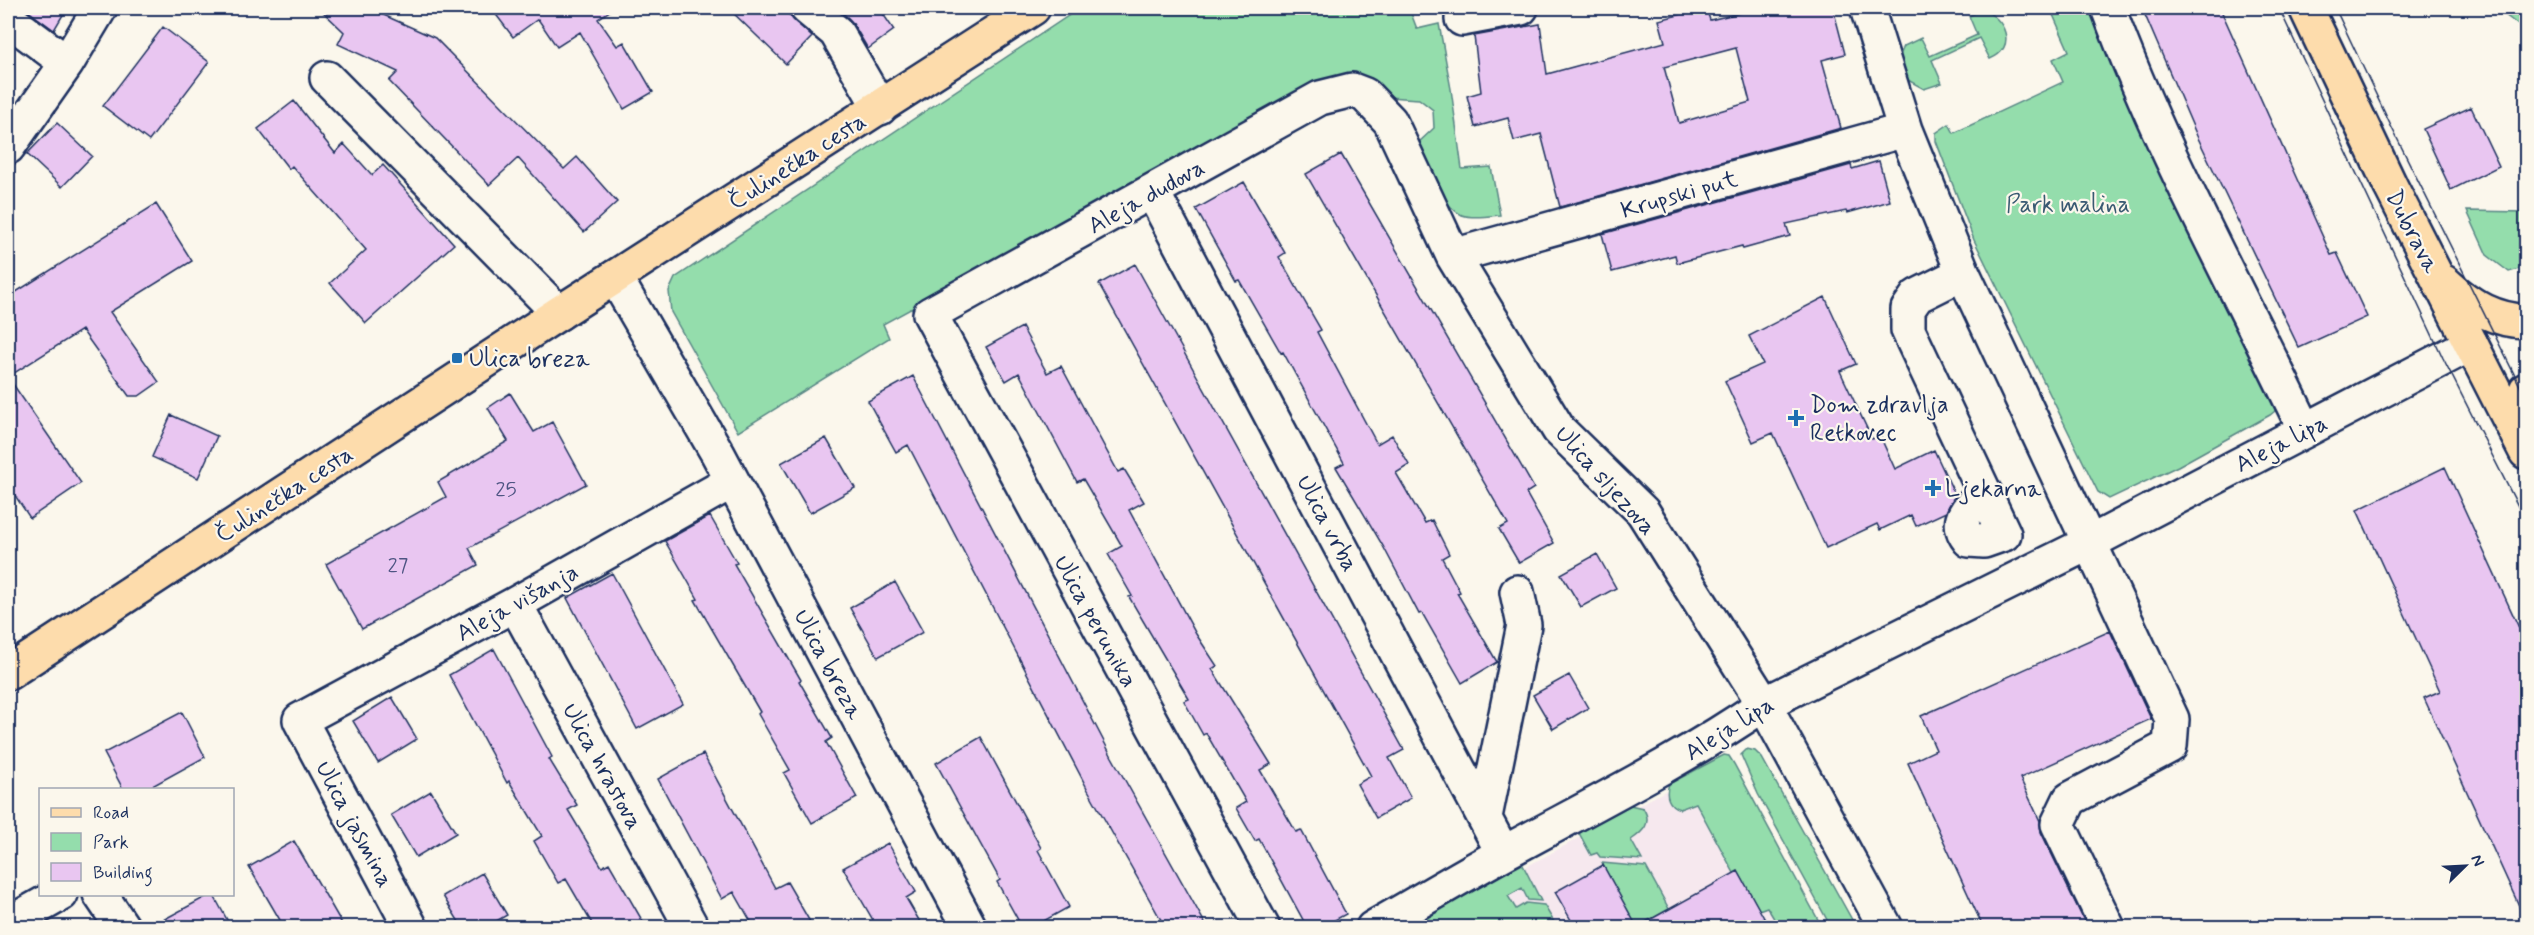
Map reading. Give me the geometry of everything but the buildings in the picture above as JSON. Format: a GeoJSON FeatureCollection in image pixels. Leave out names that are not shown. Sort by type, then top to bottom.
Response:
{"type":"FeatureCollection","features":[{"type":"Feature","properties":{"kind":"main road","name":"Čulinečka cesta"},"geometry":{"type":"LineString","coordinates":[[8,673],[559,313],[1033,8]]}},
{"type":"Feature","properties":{"kind":"main road","name":"Dubrava"},"geometry":{"type":"LineString","coordinates":[[2306,8],[2434,273],[2524,446]]}},
{"type":"Feature","properties":{"kind":"main road"},"geometry":{"type":"LineString","coordinates":[[2434,273],[2464,299],[2483,311],[2501,318],[2526,321]]}},
{"type":"Feature","properties":{"kind":"main road"},"geometry":{"type":"LineString","coordinates":[[2524,446],[2526,390]]}},
{"type":"Feature","properties":{"kind":"street"},"geometry":{"type":"LineString","coordinates":[[8,147],[67,63],[100,8]]}},
{"type":"Feature","properties":{"kind":"street"},"geometry":{"type":"LineString","coordinates":[[807,8],[836,32],[880,108]]}},
{"type":"Feature","properties":{"kind":"street"},"geometry":{"type":"LineString","coordinates":[[1462,19],[1521,8]]}},
{"type":"Feature","properties":{"kind":"street"},"geometry":{"type":"LineString","coordinates":[[1867,8],[1905,130],[1964,273],[2172,719],[2170,746],[2070,799],[2058,824],[2108,927]]}},
{"type":"Feature","properties":{"kind":"street"},"geometry":{"type":"LineString","coordinates":[[2108,8],[2167,152],[2305,430]]}},
{"type":"Feature","properties":{"kind":"street"},"geometry":{"type":"LineString","coordinates":[[8,19],[67,63]]}},
{"type":"Feature","properties":{"kind":"street"},"geometry":{"type":"LineString","coordinates":[[327,78],[559,313]]}},
{"type":"Feature","properties":{"kind":"street","name":"Aleja dudova"},"geometry":{"type":"LineString","coordinates":[[930,314],[1153,193],[1320,98],[1352,90],[1365,95]]}},
{"type":"Feature","properties":{"kind":"street","name":"Ulica sljezova"},"geometry":{"type":"LineString","coordinates":[[1365,95],[1390,121],[1453,256],[1559,430],[1643,512],[1764,704],[1886,927]]}},
{"type":"Feature","properties":{"kind":"street","name":"Krupski put"},"geometry":{"type":"LineString","coordinates":[[1453,256],[1905,130]]}},
{"type":"Feature","properties":{"kind":"street","name":"Ulica vrba"},"geometry":{"type":"LineString","coordinates":[[1153,193],[1503,853]]}},
{"type":"Feature","properties":{"kind":"street"},"geometry":{"type":"LineString","coordinates":[[1964,273],[1917,296],[1908,309],[1908,330],[2004,534]]}},
{"type":"Feature","properties":{"kind":"street","name":"Ulica breza"},"geometry":{"type":"LineString","coordinates":[[615,277],[731,482],[970,927]]}},
{"type":"Feature","properties":{"kind":"street","name":"Ulica perunika"},"geometry":{"type":"LineString","coordinates":[[930,314],[1263,927]]}},
{"type":"Feature","properties":{"kind":"street","name":"Aleja lipa"},"geometry":{"type":"LineString","coordinates":[[1373,927],[1503,853],[1640,782],[1719,735],[1764,704],[2091,542],[2471,344]]}},
{"type":"Feature","properties":{"kind":"street","name":"Aleja višanja"},"geometry":{"type":"LineString","coordinates":[[300,720],[515,604],[731,482]]}},
{"type":"Feature","properties":{"kind":"street"},"geometry":{"type":"LineString","coordinates":[[1485,817],[1524,625],[1517,592]]}},
{"type":"Feature","properties":{"kind":"street","name":"Ulica hrastova"},"geometry":{"type":"LineString","coordinates":[[515,604],[692,927]]}},
{"type":"Feature","properties":{"kind":"street","name":"Ulica jasmina"},"geometry":{"type":"LineString","coordinates":[[300,720],[411,927]]}},
{"type":"Feature","properties":{"kind":"street"},"geometry":{"type":"LineString","coordinates":[[8,924],[57,896]]}},
{"type":"Feature","properties":{"kind":"shaded area"},"geometry":{"type":"Polygon","coordinates":[[[1717,763],[1808,928],[1414,928],[1667,790],[1717,763]]]}},
{"type":"Feature","properties":{"kind":"green space"},"geometry":{"type":"Polygon","coordinates":[[[1080,8],[1409,8],[1417,29],[1439,24],[1462,169],[1491,167],[1500,215],[1466,216],[1454,210],[1447,203],[1417,144],[1434,128],[1433,110],[1419,99],[1387,97],[1283,106],[883,324],[889,338],[738,432],[671,312],[669,291],[675,278],[1080,8]]]}},
{"type":"Feature","properties":{"kind":"green space","name":"Park malina"},"geometry":{"type":"Polygon","coordinates":[[[2050,8],[2097,8],[2275,403],[2275,411],[2270,415],[2178,466],[2109,499],[2098,492],[1974,240],[1936,141],[1936,133],[1949,124],[1954,133],[2063,82],[2053,59],[2069,51],[2050,8]]]}},
{"type":"Feature","properties":{"kind":"green space"},"geometry":{"type":"Polygon","coordinates":[[[2496,8],[2526,8],[2526,31],[2496,8]]]}},
{"type":"Feature","properties":{"kind":"green space"},"geometry":{"type":"Polygon","coordinates":[[[1982,10],[1997,19],[2005,33],[2004,48],[1999,54],[1990,59],[1979,38],[1932,60],[1942,83],[1924,89],[1906,79],[1899,58],[1904,46],[1921,38],[1930,56],[1977,35],[1969,16],[1982,10]]]}},
{"type":"Feature","properties":{"kind":"green space"},"geometry":{"type":"Polygon","coordinates":[[[2467,211],[2526,212],[2526,267],[2509,272],[2487,255],[2467,211]]]}},
{"type":"Feature","properties":{"kind":"green space"},"geometry":{"type":"Polygon","coordinates":[[[1747,749],[1755,751],[1762,758],[1856,927],[1831,927],[1758,794],[1741,755],[1747,749]]]}},
{"type":"Feature","properties":{"kind":"green space"},"geometry":{"type":"Polygon","coordinates":[[[1724,755],[1729,756],[1734,764],[1822,927],[1779,927],[1767,907],[1759,910],[1738,871],[1734,873],[1696,803],[1680,809],[1670,803],[1667,792],[1669,784],[1724,755]]]}},
{"type":"Feature","properties":{"kind":"green space"},"geometry":{"type":"Polygon","coordinates":[[[1630,805],[1643,808],[1646,813],[1645,827],[1631,840],[1642,860],[1600,857],[1597,853],[1591,855],[1579,833],[1630,805]]]}},
{"type":"Feature","properties":{"kind":"green space"},"geometry":{"type":"Polygon","coordinates":[[[1522,863],[1541,901],[1528,900],[1522,888],[1508,896],[1516,909],[1526,903],[1544,905],[1557,927],[1407,928],[1522,863]]]}},
{"type":"Feature","properties":{"kind":"green space"},"geometry":{"type":"Polygon","coordinates":[[[1602,863],[1646,867],[1669,909],[1637,927],[1602,863]]]}},
{"type":"Feature","properties":{"kind":"tram line"},"geometry":{"type":"LineString","coordinates":[[2279,8],[2443,358],[2526,522]]}},
{"type":"Feature","properties":{"kind":"tram line"},"geometry":{"type":"LineString","coordinates":[[2335,8],[2526,398]]}},
{"type":"Feature","properties":{"kind":"place","name":"Ulica breza"},"geometry":{"type":"Point","coordinates":[457,358]}},
{"type":"Feature","properties":{"kind":"place","name":"Dom zdravlja Retkovec"},"geometry":{"type":"Point","coordinates":[1796,418]}},
{"type":"Feature","properties":{"kind":"place","name":"Ljekarna"},"geometry":{"type":"Point","coordinates":[1933,488]}}]}
